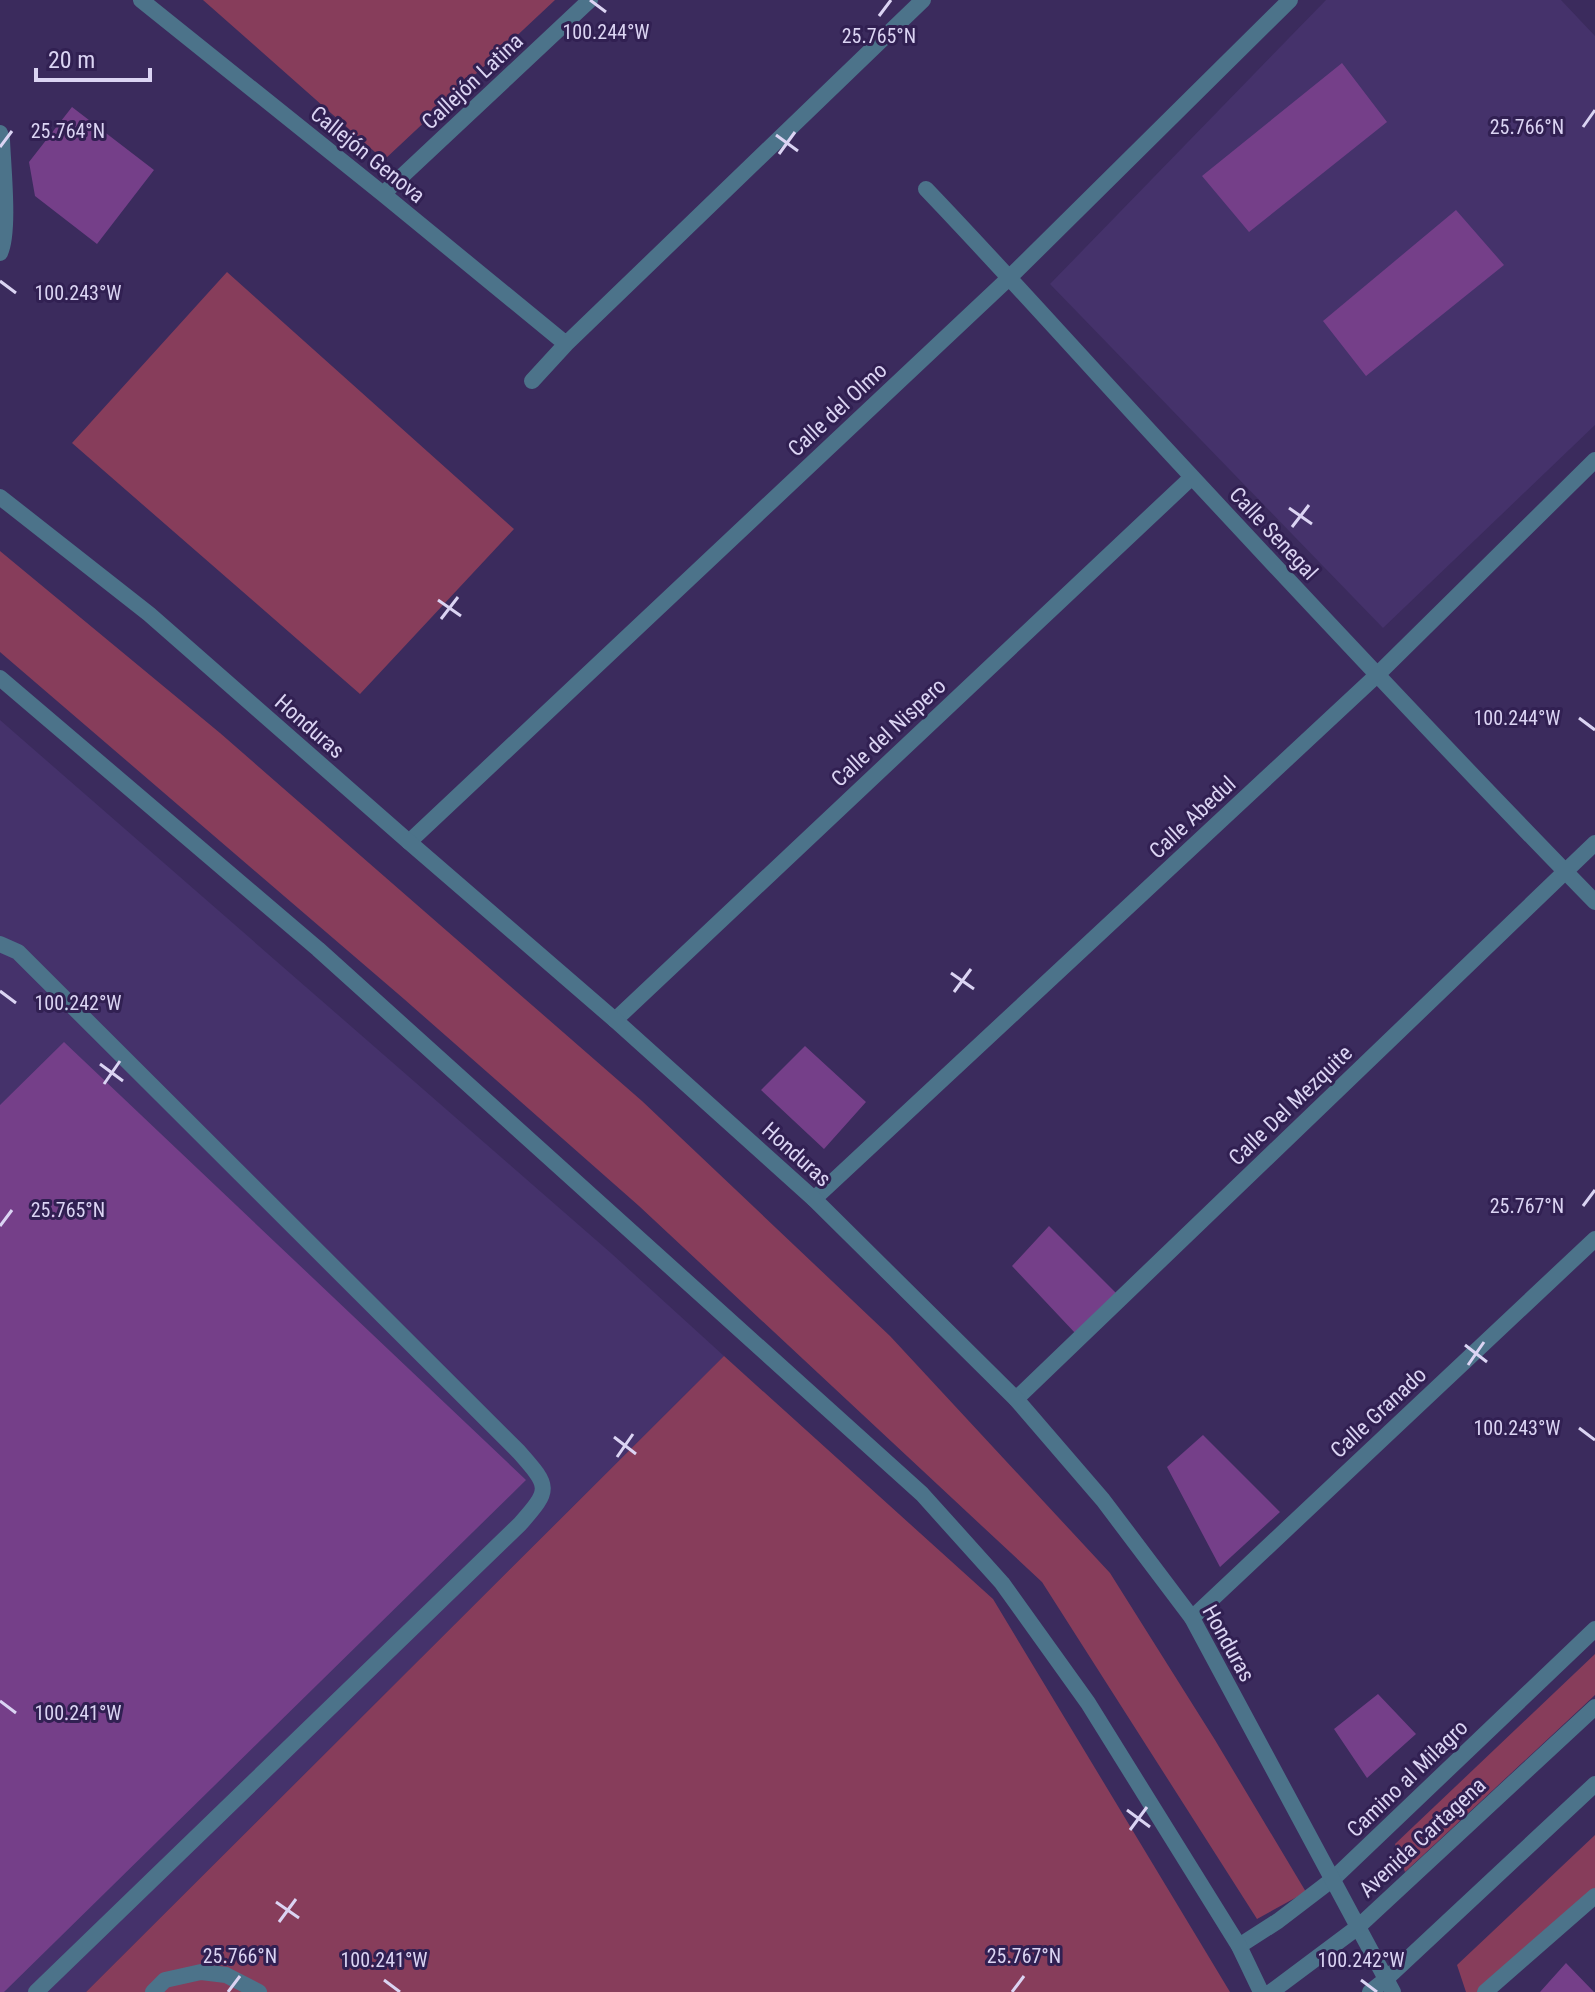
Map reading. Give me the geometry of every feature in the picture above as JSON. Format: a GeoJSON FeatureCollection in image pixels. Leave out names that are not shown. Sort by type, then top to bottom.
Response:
{"type":"FeatureCollection","features":[{"type":"Feature","properties":{"kind":"street","name":"Callejón Genova"},"geometry":{"type":"LineString","coordinates":[[141,0],[566,344]]}},
{"type":"Feature","properties":{"kind":"street","name":"Callejón Latina"},"geometry":{"type":"LineString","coordinates":[[383,194],[590,0]]}},
{"type":"Feature","properties":{"kind":"street"},"geometry":{"type":"LineString","coordinates":[[532,381],[566,344],[923,0]]}},
{"type":"Feature","properties":{"kind":"street","name":"Calle del Olmo"},"geometry":{"type":"LineString","coordinates":[[409,842],[1010,277],[1290,0]]}},
{"type":"Feature","properties":{"kind":"street"},"geometry":{"type":"LineString","coordinates":[[0,133],[5,243],[0,253]]}},
{"type":"Feature","properties":{"kind":"street","name":"Calle Senegal"},"geometry":{"type":"LineString","coordinates":[[926,189],[1377,675],[1595,902]]}},
{"type":"Feature","properties":{"kind":"street","name":"Calle Abedul"},"geometry":{"type":"LineString","coordinates":[[814,1199],[1377,675],[1595,460]]}},
{"type":"Feature","properties":{"kind":"street","name":"Calle del Nispero"},"geometry":{"type":"LineString","coordinates":[[615,1020],[1192,477]]}},
{"type":"Feature","properties":{"kind":"street","name":"Honduras"},"geometry":{"type":"LineString","coordinates":[[0,497],[149,614],[615,1020],[814,1199],[1016,1399],[1103,1500],[1192,1618],[1389,1986]]}},
{"type":"Feature","properties":{"kind":"street"},"geometry":{"type":"LineString","coordinates":[[0,678],[318,949],[922,1494],[1002,1583],[1088,1703],[1239,1946],[1261,1992]]}},
{"type":"Feature","properties":{"kind":"street","name":"Calle Del Mezquite"},"geometry":{"type":"LineString","coordinates":[[1016,1399],[1595,843]]}},
{"type":"Feature","properties":{"kind":"street"},"geometry":{"type":"LineString","coordinates":[[0,944],[18,952],[519,1452],[541,1479],[544,1489],[540,1501],[520,1524],[36,1992]]}},
{"type":"Feature","properties":{"kind":"street","name":"Calle Granado"},"geometry":{"type":"LineString","coordinates":[[1192,1618],[1595,1239]]}},
{"type":"Feature","properties":{"kind":"street","name":"Camino al Milagro"},"geometry":{"type":"LineString","coordinates":[[1239,1946],[1333,1879],[1595,1629]]}},
{"type":"Feature","properties":{"kind":"street","name":"Avenida Cartagena"},"geometry":{"type":"LineString","coordinates":[[1271,1992],[1358,1927],[1595,1707]]}},
{"type":"Feature","properties":{"kind":"street"},"geometry":{"type":"LineString","coordinates":[[1370,1992],[1389,1986],[1595,1784]]}},
{"type":"Feature","properties":{"kind":"street"},"geometry":{"type":"LineString","coordinates":[[1485,1992],[1595,1896]]}},
{"type":"Feature","properties":{"kind":"street"},"geometry":{"type":"LineString","coordinates":[[153,1992],[165,1980],[201,1972],[226,1975],[259,1992]]}},
{"type":"Feature","properties":{"kind":"shaded area"},"geometry":{"type":"Polygon","coordinates":[[[203,0],[555,0],[384,160],[203,0]]]}},
{"type":"Feature","properties":{"kind":"shaded area"},"geometry":{"type":"Polygon","coordinates":[[[1326,0],[1561,0],[1595,36],[1595,425],[1383,628],[1050,284],[1326,0]]]}},
{"type":"Feature","properties":{"kind":"shaded area"},"geometry":{"type":"Polygon","coordinates":[[[227,272],[514,529],[360,694],[72,443],[227,272]]]}},
{"type":"Feature","properties":{"kind":"shaded area"},"geometry":{"type":"Polygon","coordinates":[[[0,551],[220,733],[642,1101],[890,1336],[1110,1573],[1306,1892],[1257,1919],[1042,1582],[639,1206],[404,999],[0,652],[0,551]]]}},
{"type":"Feature","properties":{"kind":"shaded area"},"geometry":{"type":"Polygon","coordinates":[[[0,720],[612,1254],[724,1356],[86,1992],[0,1992],[0,720]]]}},
{"type":"Feature","properties":{"kind":"shaded area"},"geometry":{"type":"Polygon","coordinates":[[[724,1356],[993,1599],[1230,1992],[86,1992],[724,1356]]]}},
{"type":"Feature","properties":{"kind":"shaded area"},"geometry":{"type":"Polygon","coordinates":[[[1595,1654],[1595,1695],[1405,1872],[1395,1844],[1595,1654]]]}},
{"type":"Feature","properties":{"kind":"shaded area"},"geometry":{"type":"Polygon","coordinates":[[[1595,1835],[1595,1889],[1482,1992],[1466,1992],[1457,1965],[1595,1835]]]}},
{"type":"Feature","properties":{"kind":"building"},"geometry":{"type":"Polygon","coordinates":[[[1342,63],[1387,122],[1249,232],[1202,176],[1342,63]]]}},
{"type":"Feature","properties":{"kind":"building"},"geometry":{"type":"Polygon","coordinates":[[[72,107],[154,170],[97,244],[35,196],[29,162],[72,107]]]}},
{"type":"Feature","properties":{"kind":"building"},"geometry":{"type":"Polygon","coordinates":[[[1456,210],[1504,265],[1366,376],[1323,321],[1456,210]]]}},
{"type":"Feature","properties":{"kind":"building"},"geometry":{"type":"Polygon","coordinates":[[[64,1042],[526,1480],[4,1992],[0,1992],[0,1105],[64,1042]]]}},
{"type":"Feature","properties":{"kind":"building"},"geometry":{"type":"Polygon","coordinates":[[[805,1046],[866,1102],[824,1149],[761,1090],[805,1046]]]}},
{"type":"Feature","properties":{"kind":"building"},"geometry":{"type":"Polygon","coordinates":[[[1049,1226],[1117,1294],[1076,1334],[1012,1266],[1049,1226]]]}},
{"type":"Feature","properties":{"kind":"building"},"geometry":{"type":"Polygon","coordinates":[[[1203,1435],[1280,1512],[1220,1567],[1167,1467],[1203,1435]]]}},
{"type":"Feature","properties":{"kind":"building"},"geometry":{"type":"Polygon","coordinates":[[[1378,1694],[1416,1734],[1367,1778],[1334,1729],[1378,1694]]]}},
{"type":"Feature","properties":{"kind":"building"},"geometry":{"type":"Polygon","coordinates":[[[1566,1963],[1594,1992],[1540,1992],[1566,1963]]]}}]}
